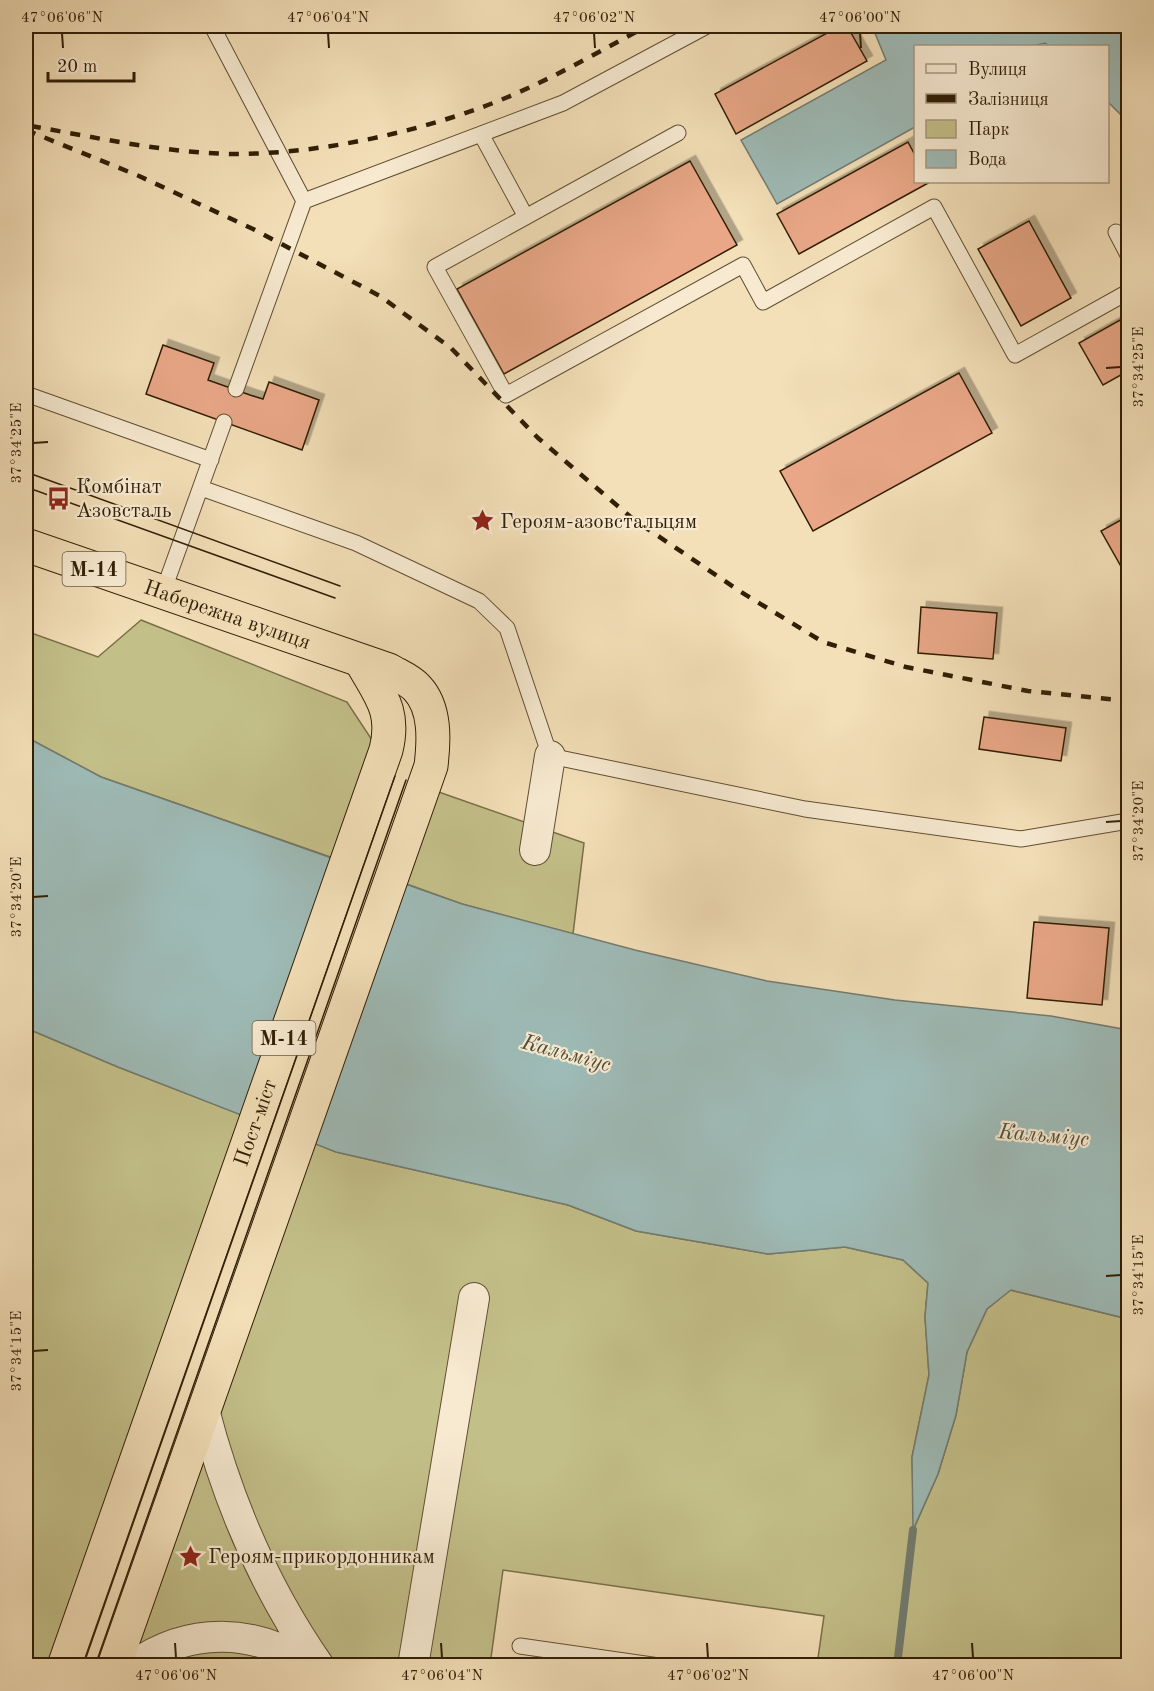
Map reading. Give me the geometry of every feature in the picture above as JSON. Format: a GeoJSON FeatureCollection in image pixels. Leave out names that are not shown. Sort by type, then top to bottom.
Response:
{"type":"FeatureCollection","features":[{"type":"Feature","properties":{"kind":"highway","name":"Набережна вулиця"},"geometry":{"type":"LineString","coordinates":[[26,545],[360,661]]}},
{"type":"Feature","properties":{"kind":"highway","name":"Пост-міст"},"geometry":{"type":"LineString","coordinates":[[64,1665],[390,735],[391,722],[386,707],[360,661]]}},
{"type":"Feature","properties":{"kind":"highway","name":"М-14"},"geometry":{"type":"LineString","coordinates":[[114,1665],[432,757],[434,734],[430,711],[417,688],[389,670],[360,661]]}},
{"type":"Feature","properties":{"kind":"street"},"geometry":{"type":"LineString","coordinates":[[536,850],[550,756]]}},
{"type":"Feature","properties":{"kind":"street"},"geometry":{"type":"LineString","coordinates":[[413,1665],[474,1298]]}},
{"type":"Feature","properties":{"kind":"street"},"geometry":{"type":"LineString","coordinates":[[204,1410],[244,1534],[284,1611],[319,1665]]}},
{"type":"Feature","properties":{"kind":"street"},"geometry":{"type":"LineString","coordinates":[[133,1665],[161,1648],[183,1641],[229,1636],[274,1645],[312,1665]]}},
{"type":"Feature","properties":{"kind":"lane"},"geometry":{"type":"LineString","coordinates":[[304,201],[563,103],[707,26]]}},
{"type":"Feature","properties":{"kind":"lane"},"geometry":{"type":"LineString","coordinates":[[217,27],[304,201],[236,389]]}},
{"type":"Feature","properties":{"kind":"lane"},"geometry":{"type":"LineString","coordinates":[[678,133],[435,267],[506,395],[743,265],[763,302],[934,207],[1015,355],[1128,292]]}},
{"type":"Feature","properties":{"kind":"lane"},"geometry":{"type":"LineString","coordinates":[[481,134],[526,217]]}},
{"type":"Feature","properties":{"kind":"lane"},"geometry":{"type":"LineString","coordinates":[[1116,232],[1128,255]]}},
{"type":"Feature","properties":{"kind":"lane"},"geometry":{"type":"LineString","coordinates":[[26,394],[210,460]]}},
{"type":"Feature","properties":{"kind":"lane"},"geometry":{"type":"LineString","coordinates":[[163,592],[224,422]]}},
{"type":"Feature","properties":{"kind":"lane"},"geometry":{"type":"LineString","coordinates":[[201,488],[356,543],[479,601],[507,628],[550,756],[805,809],[1022,839],[1128,821]]}},
{"type":"Feature","properties":{"kind":"lane"},"geometry":{"type":"LineString","coordinates":[[520,1646],[659,1665]]}},
{"type":"Feature","properties":{"kind":"green space"},"geometry":{"type":"Polygon","coordinates":[[[141,620],[347,702],[376,746],[336,859],[101,777],[26,737],[26,631],[98,657],[141,620]]]}},
{"type":"Feature","properties":{"kind":"green space"},"geometry":{"type":"Polygon","coordinates":[[[433,790],[584,843],[573,934],[462,904],[401,882],[433,790]]]}},
{"type":"Feature","properties":{"kind":"green space"},"geometry":{"type":"Polygon","coordinates":[[[26,1028],[118,1067],[245,1116],[53,1666],[26,1665],[26,1028]]]}},
{"type":"Feature","properties":{"kind":"green space"},"geometry":{"type":"Polygon","coordinates":[[[309,1141],[336,1152],[568,1205],[636,1231],[768,1254],[845,1247],[903,1260],[928,1283],[925,1317],[929,1375],[912,1457],[914,1528],[938,1474],[956,1415],[967,1352],[987,1309],[1010,1290],[1128,1319],[1128,1665],[817,1665],[824,1616],[503,1570],[490,1665],[125,1666],[309,1141]]]}},
{"type":"Feature","properties":{"kind":"water"},"geometry":{"type":"Polygon","coordinates":[[[872,26],[1128,26],[1128,122],[1109,103],[1109,45],[1048,45],[1045,43],[1037,45],[914,45],[914,128],[777,204],[741,140],[886,60],[872,26]]]}},
{"type":"Feature","properties":{"kind":"water","name":"Кальміус"},"geometry":{"type":"Polygon","coordinates":[[[26,737],[101,777],[462,904],[635,950],[767,981],[895,1000],[1051,1016],[1128,1030],[1128,1319],[1011,1290],[987,1309],[967,1352],[956,1415],[938,1474],[913,1530],[912,1457],[929,1375],[925,1317],[928,1283],[903,1260],[845,1247],[768,1254],[636,1231],[568,1205],[336,1152],[118,1067],[26,1028],[26,737]]]}},
{"type":"Feature","properties":{"kind":"pier"},"geometry":{"type":"Polygon","coordinates":[[[337,856],[402,879],[308,1144],[244,1119],[337,856]]]}},
{"type":"Feature","properties":{"kind":"building"},"geometry":{"type":"Polygon","coordinates":[[[840,26],[847,26],[867,61],[736,134],[715,94],[840,26]]]}},
{"type":"Feature","properties":{"kind":"building"},"geometry":{"type":"Polygon","coordinates":[[[908,142],[914,153],[914,183],[928,183],[799,254],[777,214],[908,142]]]}},
{"type":"Feature","properties":{"kind":"building"},"geometry":{"type":"Polygon","coordinates":[[[690,161],[737,245],[504,374],[457,289],[690,161]]]}},
{"type":"Feature","properties":{"kind":"building"},"geometry":{"type":"Polygon","coordinates":[[[1029,221],[1071,298],[1021,326],[978,249],[1029,221]]]}},
{"type":"Feature","properties":{"kind":"building"},"geometry":{"type":"Polygon","coordinates":[[[1120,320],[1128,335],[1128,371],[1103,385],[1079,343],[1120,320]]]}},
{"type":"Feature","properties":{"kind":"building"},"geometry":{"type":"Polygon","coordinates":[[[163,345],[214,363],[208,380],[250,395],[263,399],[269,382],[319,400],[302,450],[146,394],[163,345]]]}},
{"type":"Feature","properties":{"kind":"building"},"geometry":{"type":"Polygon","coordinates":[[[959,373],[992,433],[813,531],[780,471],[959,373]]]}},
{"type":"Feature","properties":{"kind":"building"},"geometry":{"type":"Polygon","coordinates":[[[1128,516],[1128,576],[1127,577],[1101,531],[1128,516]]]}},
{"type":"Feature","properties":{"kind":"building"},"geometry":{"type":"Polygon","coordinates":[[[921,607],[997,613],[993,659],[918,653],[921,607]]]}},
{"type":"Feature","properties":{"kind":"building"},"geometry":{"type":"Polygon","coordinates":[[[984,717],[1066,728],[1061,761],[979,749],[984,717]]]}},
{"type":"Feature","properties":{"kind":"building"},"geometry":{"type":"Polygon","coordinates":[[[1034,922],[1109,928],[1102,1005],[1027,998],[1034,922]]]}},
{"type":"Feature","properties":{"kind":"waterway"},"geometry":{"type":"LineString","coordinates":[[897,1666],[913,1530]]}},
{"type":"Feature","properties":{"kind":"tram line"},"geometry":{"type":"LineString","coordinates":[[26,472],[340,586]]}},
{"type":"Feature","properties":{"kind":"tram line"},"geometry":{"type":"LineString","coordinates":[[26,487],[335,598]]}},
{"type":"Feature","properties":{"kind":"tram line"},"geometry":{"type":"LineString","coordinates":[[83,1666],[395,776]]}},
{"type":"Feature","properties":{"kind":"tram line"},"geometry":{"type":"LineString","coordinates":[[95,1666],[406,780]]}},
{"type":"Feature","properties":{"kind":"railway"},"geometry":{"type":"LineString","coordinates":[[31,126],[135,144],[213,153],[269,153],[361,141],[451,118],[502,100],[647,26]]}},
{"type":"Feature","properties":{"kind":"railway"},"geometry":{"type":"LineString","coordinates":[[26,130],[139,176],[253,229],[380,296],[451,348],[538,438],[633,519],[741,592],[823,642],[906,667],[1028,691],[1128,701]]}},
{"type":"Feature","properties":{"kind":"place","name":"Комбінат Азовсталь"},"geometry":{"type":"Point","coordinates":[58,498]}},
{"type":"Feature","properties":{"kind":"place","name":"Героям-азовстальцям"},"geometry":{"type":"Point","coordinates":[482,521]}},
{"type":"Feature","properties":{"kind":"place","name":"Героям-прикордонникам"},"geometry":{"type":"Point","coordinates":[190,1556]}}]}
